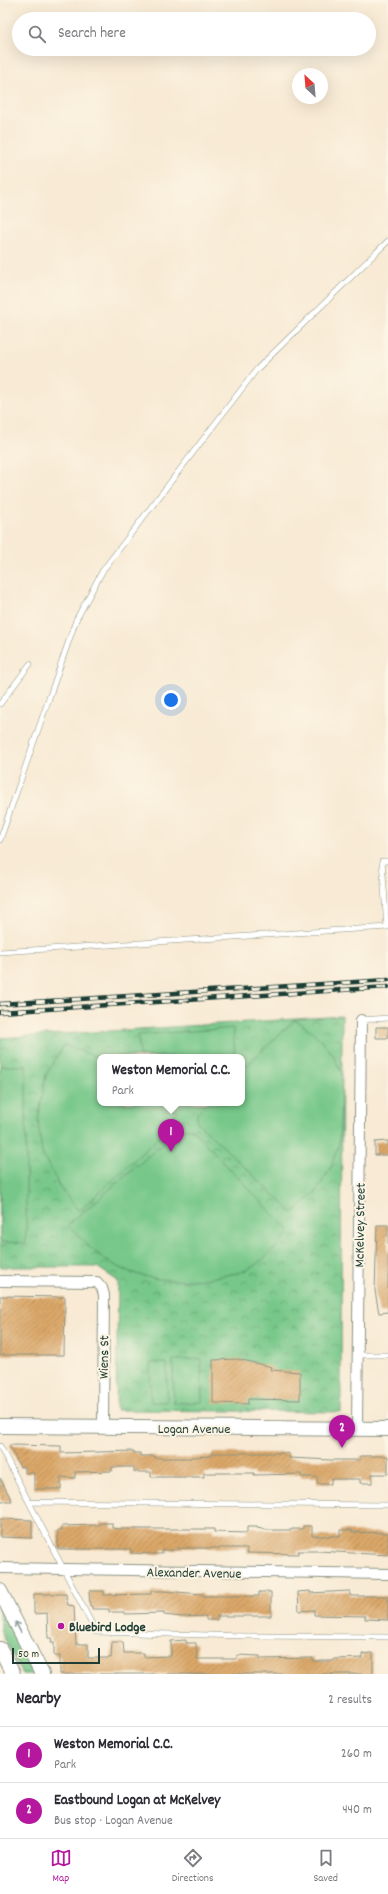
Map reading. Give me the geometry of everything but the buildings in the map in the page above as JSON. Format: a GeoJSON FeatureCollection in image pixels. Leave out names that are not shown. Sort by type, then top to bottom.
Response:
{"type":"FeatureCollection","features":[{"type":"Feature","properties":{"kind":"main road","name":"Logan Avenue"},"geometry":{"type":"LineString","coordinates":[[0,1426],[388,1429]]}},
{"type":"Feature","properties":{"kind":"main road"},"geometry":{"type":"LineString","coordinates":[[0,1591],[42,1674]]}},
{"type":"Feature","properties":{"kind":"main road"},"geometry":{"type":"LineString","coordinates":[[0,1649],[12,1674]]}},
{"type":"Feature","properties":{"kind":"street","name":"McKelvey Street"},"geometry":{"type":"LineString","coordinates":[[357,1429],[361,1020]]}},
{"type":"Feature","properties":{"kind":"street","name":"Wiens St"},"geometry":{"type":"LineString","coordinates":[[0,1281],[97,1282],[102,1288],[104,1295],[102,1427]]}},
{"type":"Feature","properties":{"kind":"street","name":"Alexander Avenue"},"geometry":{"type":"LineString","coordinates":[[0,1568],[388,1574]]}},
{"type":"Feature","properties":{"kind":"lane"},"geometry":{"type":"LineString","coordinates":[[0,840],[76,620],[103,570],[257,370],[388,241]]}},
{"type":"Feature","properties":{"kind":"lane"},"geometry":{"type":"LineString","coordinates":[[0,704],[30,664]]}},
{"type":"Feature","properties":{"kind":"lane"},"geometry":{"type":"LineString","coordinates":[[0,952],[388,927],[382,861],[388,861]]}},
{"type":"Feature","properties":{"kind":"lane"},"geometry":{"type":"LineString","coordinates":[[361,1020],[388,1018]]}},
{"type":"Feature","properties":{"kind":"lane"},"geometry":{"type":"LineString","coordinates":[[357,1355],[388,1355]]}},
{"type":"Feature","properties":{"kind":"lane"},"geometry":{"type":"LineString","coordinates":[[0,1446],[96,1632],[388,1638]]}},
{"type":"Feature","properties":{"kind":"lane"},"geometry":{"type":"LineString","coordinates":[[29,1502],[388,1505]]}},
{"type":"Feature","properties":{"kind":"green space"},"geometry":{"type":"Polygon","coordinates":[[[342,1016],[341,1412],[116,1410],[118,1281],[97,1267],[0,1267],[0,1038],[342,1016]]]}},
{"type":"Feature","properties":{"kind":"green space"},"geometry":{"type":"Polygon","coordinates":[[[295,1020],[313,1032],[332,1053],[342,1074],[339,1144],[331,1167],[316,1192],[293,1213],[197,1122],[197,1113],[204,1106],[245,1106],[245,1067],[295,1020]]]}},
{"type":"Feature","properties":{"kind":"green space"},"geometry":{"type":"Polygon","coordinates":[[[233,1028],[235,1054],[140,1054],[138,1035],[233,1028]]]}},
{"type":"Feature","properties":{"kind":"green space"},"geometry":{"type":"Polygon","coordinates":[[[64,1045],[97,1057],[97,1106],[169,1106],[175,1113],[174,1123],[79,1211],[61,1189],[42,1153],[38,1120],[46,1075],[64,1045]]]}},
{"type":"Feature","properties":{"kind":"green space"},"geometry":{"type":"Polygon","coordinates":[[[0,1066],[26,1066],[26,1243],[0,1242],[0,1066]]]}},
{"type":"Feature","properties":{"kind":"green space"},"geometry":{"type":"Polygon","coordinates":[[[180,1129],[192,1129],[290,1232],[277,1246],[249,1269],[232,1274],[190,1280],[159,1279],[144,1276],[116,1266],[103,1258],[89,1247],[68,1225],[180,1129]]]}},
{"type":"Feature","properties":{"kind":"green space"},"geometry":{"type":"Polygon","coordinates":[[[201,1359],[202,1402],[174,1403],[173,1360],[201,1359]]]}},
{"type":"Feature","properties":{"kind":"green space"},"geometry":{"type":"Polygon","coordinates":[[[150,1363],[167,1363],[167,1402],[151,1402],[150,1363]]]}},
{"type":"Feature","properties":{"kind":"green space"},"geometry":{"type":"Polygon","coordinates":[[[0,1601],[36,1674],[22,1674],[0,1629],[0,1601]]]}},
{"type":"Feature","properties":{"kind":"railway"},"geometry":{"type":"LineString","coordinates":[[0,1004],[388,980]]}},
{"type":"Feature","properties":{"kind":"railway"},"geometry":{"type":"LineString","coordinates":[[0,1012],[388,987]]}},
{"type":"Feature","properties":{"kind":"place","name":"Weston Memorial C.C."},"geometry":{"type":"Point","coordinates":[171,1152]}},
{"type":"Feature","properties":{"kind":"place","name":"Eastbound Logan at McKelvey"},"geometry":{"type":"Point","coordinates":[342,1448]}},
{"type":"Feature","properties":{"kind":"place","name":"Bluebird Lodge"},"geometry":{"type":"Point","coordinates":[61,1626]}}]}
